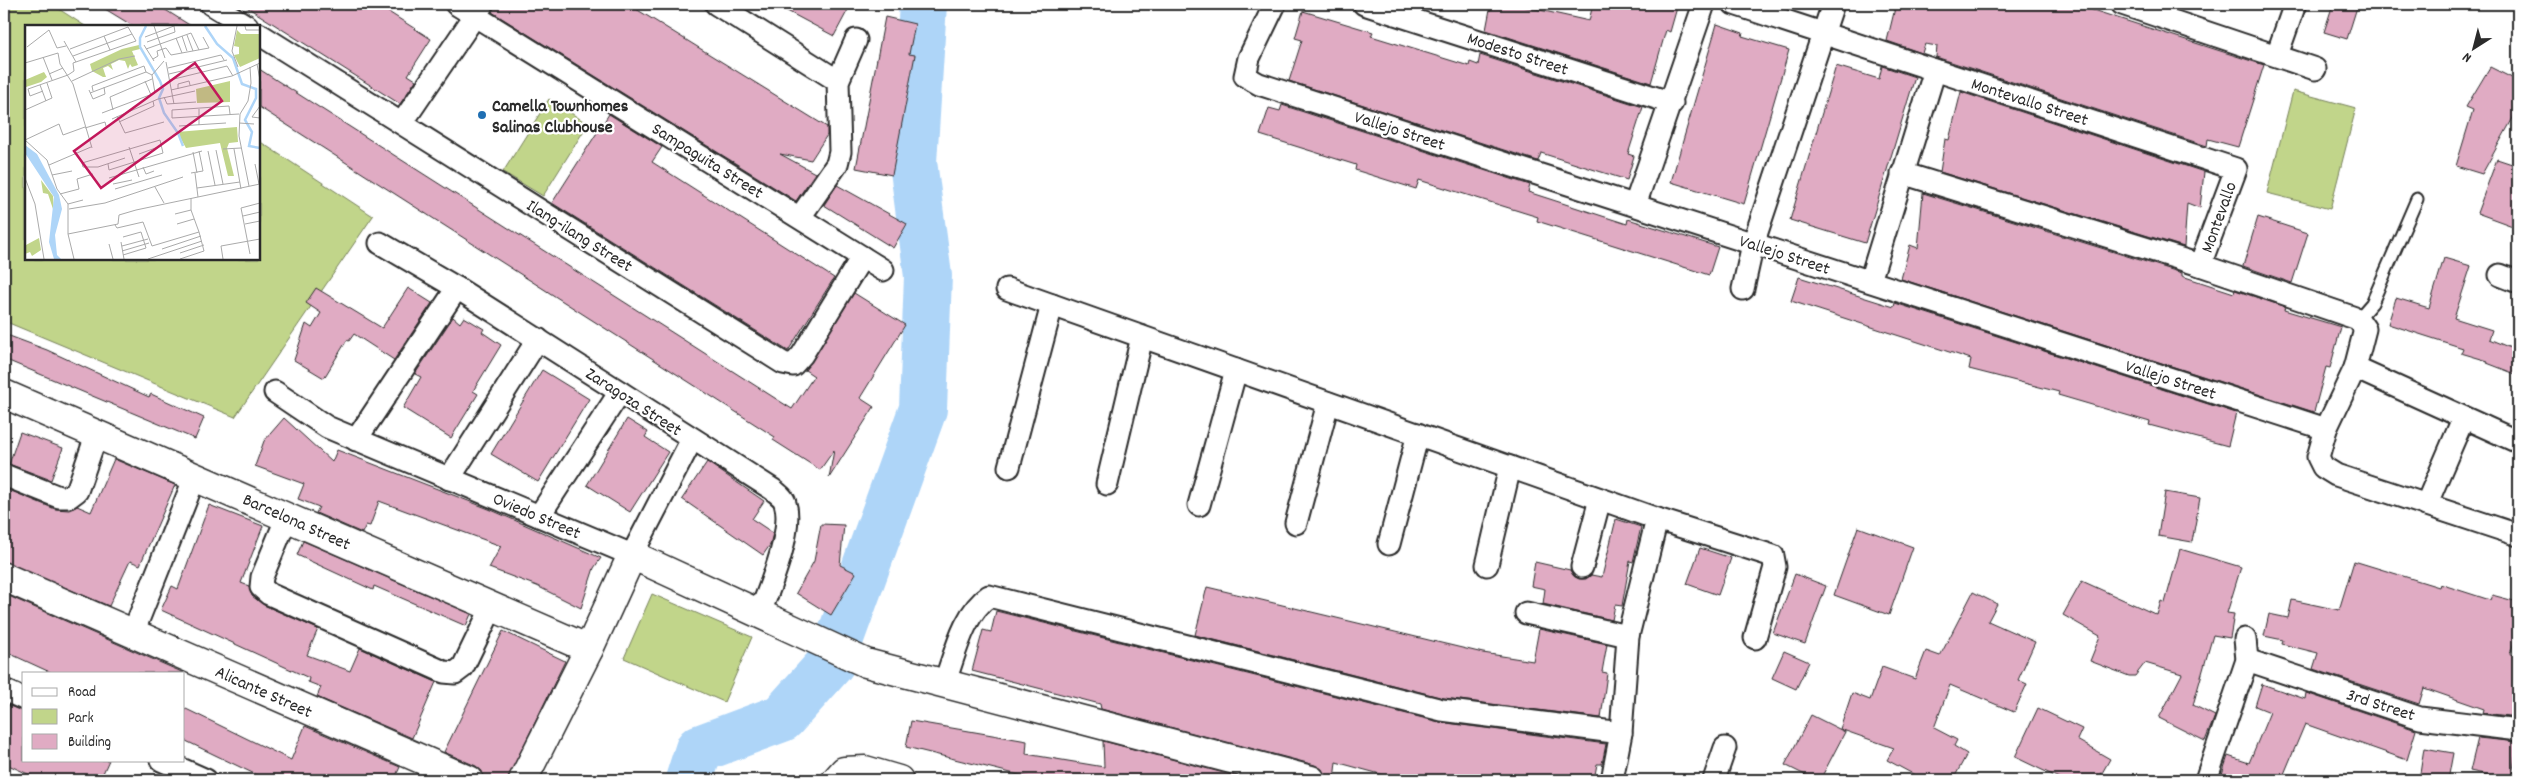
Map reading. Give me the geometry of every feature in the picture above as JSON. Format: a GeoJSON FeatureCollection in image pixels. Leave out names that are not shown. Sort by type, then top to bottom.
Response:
{"type":"FeatureCollection","features":[{"type":"Feature","properties":{"kind":"street"},"geometry":{"type":"LineString","coordinates":[[211,4],[245,25]]}},
{"type":"Feature","properties":{"kind":"street","name":"Sampaguita Street"},"geometry":{"type":"LineString","coordinates":[[456,4],[479,10],[883,270]]}},
{"type":"Feature","properties":{"kind":"street"},"geometry":{"type":"LineString","coordinates":[[716,4],[838,81]]}},
{"type":"Feature","properties":{"kind":"street","name":"Vallejo Street"},"geometry":{"type":"LineString","coordinates":[[1275,4],[1249,58],[1246,76],[1259,84],[2326,429]]}},
{"type":"Feature","properties":{"kind":"street","name":"Modesto Street"},"geometry":{"type":"LineString","coordinates":[[1364,4],[1672,103]]}},
{"type":"Feature","properties":{"kind":"street"},"geometry":{"type":"LineString","coordinates":[[1635,205],[1672,103],[1704,4]]}},
{"type":"Feature","properties":{"kind":"street","name":"Montevallo Street"},"geometry":{"type":"LineString","coordinates":[[1734,4],[2236,169]]}},
{"type":"Feature","properties":{"kind":"street"},"geometry":{"type":"LineString","coordinates":[[1743,289],[1753,244],[1833,4]]}},
{"type":"Feature","properties":{"kind":"street"},"geometry":{"type":"LineString","coordinates":[[2122,4],[2315,69]]}},
{"type":"Feature","properties":{"kind":"street"},"geometry":{"type":"LineString","coordinates":[[2277,55],[2295,4]]}},
{"type":"Feature","properties":{"kind":"street"},"geometry":{"type":"LineString","coordinates":[[402,123],[479,10]]}},
{"type":"Feature","properties":{"kind":"street","name":"Ilang-ilang Street"},"geometry":{"type":"LineString","coordinates":[[260,35],[783,363],[793,365],[802,355],[862,257]]}},
{"type":"Feature","properties":{"kind":"street"},"geometry":{"type":"LineString","coordinates":[[800,217],[837,164],[840,152],[838,81],[856,40]]}},
{"type":"Feature","properties":{"kind":"street"},"geometry":{"type":"LineString","coordinates":[[1870,281],[1935,70]]}},
{"type":"Feature","properties":{"kind":"street","name":"Montevallo"},"geometry":{"type":"LineString","coordinates":[[2200,265],[2236,169]]}},
{"type":"Feature","properties":{"kind":"street"},"geometry":{"type":"LineString","coordinates":[[1902,173],[2200,265],[2358,319],[2364,329],[2355,368],[2326,429],[2318,457],[2323,467],[2336,475],[2518,535]]}},
{"type":"Feature","properties":{"kind":"street","name":"Zaragoza Street"},"geometry":{"type":"LineString","coordinates":[[380,243],[457,288],[538,339],[772,489],[785,501],[788,516],[777,569],[758,615]]}},
{"type":"Feature","properties":{"kind":"street"},"geometry":{"type":"LineString","coordinates":[[356,440],[457,288]]}},
{"type":"Feature","properties":{"kind":"street"},"geometry":{"type":"LineString","coordinates":[[1008,290],[1657,519],[1774,556],[1775,567],[1755,638]]}},
{"type":"Feature","properties":{"kind":"street"},"geometry":{"type":"LineString","coordinates":[[1009,467],[1052,305]]}},
{"type":"Feature","properties":{"kind":"street"},"geometry":{"type":"LineString","coordinates":[[1107,484],[1142,337]]}},
{"type":"Feature","properties":{"kind":"street"},"geometry":{"type":"LineString","coordinates":[[449,478],[538,339]]}},
{"type":"Feature","properties":{"kind":"street"},"geometry":{"type":"LineString","coordinates":[[2355,368],[2463,419],[2518,442]]}},
{"type":"Feature","properties":{"kind":"street"},"geometry":{"type":"LineString","coordinates":[[1199,505],[1236,370]]}},
{"type":"Feature","properties":{"kind":"street","name":"Oviedo Street"},"geometry":{"type":"LineString","coordinates":[[275,392],[327,427],[632,555],[758,615],[866,663],[1311,780]]}},
{"type":"Feature","properties":{"kind":"street"},"geometry":{"type":"LineString","coordinates":[[539,516],[620,392]]}},
{"type":"Feature","properties":{"kind":"street","name":"Barcelona Street"},"geometry":{"type":"LineString","coordinates":[[4,394],[96,436],[195,477],[589,649]]}},
{"type":"Feature","properties":{"kind":"street"},"geometry":{"type":"LineString","coordinates":[[1296,523],[1328,403]]}},
{"type":"Feature","properties":{"kind":"street"},"geometry":{"type":"LineString","coordinates":[[2426,505],[2463,419]]}},
{"type":"Feature","properties":{"kind":"street"},"geometry":{"type":"LineString","coordinates":[[1390,544],[1418,434]]}},
{"type":"Feature","properties":{"kind":"street"},"geometry":{"type":"LineString","coordinates":[[4,475],[59,497],[69,498],[77,490],[96,436]]}},
{"type":"Feature","properties":{"kind":"street"},"geometry":{"type":"LineString","coordinates":[[523,780],[589,649],[632,555],[692,439]]}},
{"type":"Feature","properties":{"kind":"street"},"geometry":{"type":"LineString","coordinates":[[1487,565],[1510,467]]}},
{"type":"Feature","properties":{"kind":"street"},"geometry":{"type":"LineString","coordinates":[[133,633],[195,477]]}},
{"type":"Feature","properties":{"kind":"street"},"geometry":{"type":"LineString","coordinates":[[1582,567],[1600,499]]}},
{"type":"Feature","properties":{"kind":"street"},"geometry":{"type":"LineString","coordinates":[[287,517],[262,577],[261,587],[269,594],[444,672],[455,673],[463,667],[492,607]]}},
{"type":"Feature","properties":{"kind":"street"},"geometry":{"type":"LineString","coordinates":[[1612,780],[1621,733],[1628,636],[1657,519]]}},
{"type":"Feature","properties":{"kind":"street","name":"Alicante Street"},"geometry":{"type":"LineString","coordinates":[[4,577],[469,780]]}},
{"type":"Feature","properties":{"kind":"street"},"geometry":{"type":"LineString","coordinates":[[944,684],[971,615],[978,603],[989,596],[1442,710],[1621,733]]}},
{"type":"Feature","properties":{"kind":"street"},"geometry":{"type":"LineString","coordinates":[[1526,613],[1628,636]]}},
{"type":"Feature","properties":{"kind":"street"},"geometry":{"type":"LineString","coordinates":[[2206,780],[2247,660],[2245,639]]}},
{"type":"Feature","properties":{"kind":"street","name":"3rd Street"},"geometry":{"type":"LineString","coordinates":[[2247,660],[2420,718],[2518,730]]}},
{"type":"Feature","properties":{"kind":"street"},"geometry":{"type":"LineString","coordinates":[[4,690],[22,698]]}},
{"type":"Feature","properties":{"kind":"street"},"geometry":{"type":"LineString","coordinates":[[1714,780],[1725,748]]}},
{"type":"Feature","properties":{"kind":"street"},"geometry":{"type":"LineString","coordinates":[[166,762],[206,780]]}},
{"type":"Feature","properties":{"kind":"street"},"geometry":{"type":"LineString","coordinates":[[840,776],[865,770],[899,780]]}},
{"type":"Feature","properties":{"kind":"lane"},"geometry":{"type":"LineString","coordinates":[[2358,319],[2372,303],[2416,199]]}},
{"type":"Feature","properties":{"kind":"green space"},"geometry":{"type":"Polygon","coordinates":[[[4,4],[51,4],[83,25],[25,25],[25,260],[260,260],[260,142],[373,216],[235,417],[4,321],[4,4]]]}},
{"type":"Feature","properties":{"kind":"green space"},"geometry":{"type":"Polygon","coordinates":[[[914,4],[937,4],[930,28],[916,20],[914,4]]]}},
{"type":"Feature","properties":{"kind":"green space"},"geometry":{"type":"Polygon","coordinates":[[[2293,91],[2356,108],[2330,209],[2267,193],[2293,91]]]}},
{"type":"Feature","properties":{"kind":"green space"},"geometry":{"type":"Polygon","coordinates":[[[549,99],[588,124],[543,196],[503,172],[549,99]]]}},
{"type":"Feature","properties":{"kind":"green space"},"geometry":{"type":"Polygon","coordinates":[[[652,594],[752,637],[724,702],[624,658],[652,594]]]}},
{"type":"Feature","properties":{"kind":"building"},"geometry":{"type":"Polygon","coordinates":[[[97,4],[156,4],[189,25],[131,25],[97,4]]]}},
{"type":"Feature","properties":{"kind":"building"},"geometry":{"type":"Polygon","coordinates":[[[242,4],[376,4],[431,39],[408,75],[416,80],[400,104],[242,4]]]}},
{"type":"Feature","properties":{"kind":"building"},"geometry":{"type":"Polygon","coordinates":[[[494,4],[628,4],[827,127],[827,135],[811,160],[780,154],[815,173],[796,201],[492,12],[494,4]]]}},
{"type":"Feature","properties":{"kind":"building"},"geometry":{"type":"Polygon","coordinates":[[[774,4],[851,4],[834,36],[774,4]]]}},
{"type":"Feature","properties":{"kind":"building"},"geometry":{"type":"Polygon","coordinates":[[[1491,4],[1513,4],[1589,21],[1593,4],[1678,4],[1670,32],[1666,30],[1651,83],[1486,30],[1491,4]]]}},
{"type":"Feature","properties":{"kind":"building"},"geometry":{"type":"Polygon","coordinates":[[[1896,4],[2074,4],[2264,65],[2238,147],[2208,139],[2207,146],[1936,57],[1937,46],[1925,44],[1922,53],[1887,41],[1896,4]]]}},
{"type":"Feature","properties":{"kind":"building"},"geometry":{"type":"Polygon","coordinates":[[[2333,4],[2358,4],[2347,39],[2324,32],[2333,4]]]}},
{"type":"Feature","properties":{"kind":"building"},"geometry":{"type":"Polygon","coordinates":[[[1303,11],[1373,32],[1371,36],[1469,66],[1470,62],[1478,65],[1480,55],[1643,107],[1628,154],[1634,156],[1627,180],[1541,153],[1538,161],[1289,81],[1302,40],[1295,38],[1303,11]]]}},
{"type":"Feature","properties":{"kind":"building"},"geometry":{"type":"Polygon","coordinates":[[[885,17],[915,24],[909,54],[915,55],[892,175],[856,168],[885,17]]]}},
{"type":"Feature","properties":{"kind":"building"},"geometry":{"type":"Polygon","coordinates":[[[1717,24],[1743,33],[1742,36],[1789,50],[1744,204],[1671,182],[1717,24]]]}},
{"type":"Feature","properties":{"kind":"building"},"geometry":{"type":"Polygon","coordinates":[[[1836,66],[1879,79],[1882,66],[1915,77],[1865,243],[1790,220],[1836,66]]]}},
{"type":"Feature","properties":{"kind":"building"},"geometry":{"type":"Polygon","coordinates":[[[2490,67],[2518,81],[2518,109],[2482,174],[2456,166],[2473,110],[2466,107],[2490,67]]]}},
{"type":"Feature","properties":{"kind":"building"},"geometry":{"type":"Polygon","coordinates":[[[260,70],[792,409],[814,376],[805,370],[854,293],[905,325],[860,398],[874,407],[829,478],[834,450],[820,470],[773,440],[775,437],[260,108],[260,70]]]}},
{"type":"Feature","properties":{"kind":"building"},"geometry":{"type":"Polygon","coordinates":[[[1961,92],[2204,172],[2200,208],[2187,203],[2184,247],[1940,172],[1945,139],[1949,140],[1961,92]]]}},
{"type":"Feature","properties":{"kind":"building"},"geometry":{"type":"Polygon","coordinates":[[[1282,105],[1530,185],[1528,192],[1627,224],[1628,219],[1718,247],[1709,275],[1537,221],[1538,217],[1419,180],[1416,189],[1355,170],[1356,165],[1260,135],[1269,108],[1280,111],[1282,105]]]}},
{"type":"Feature","properties":{"kind":"building"},"geometry":{"type":"Polygon","coordinates":[[[609,114],[662,147],[652,162],[834,278],[788,351],[552,203],[609,114]]]}},
{"type":"Feature","properties":{"kind":"building"},"geometry":{"type":"Polygon","coordinates":[[[2497,159],[2518,166],[2518,228],[2477,213],[2497,159]]]}},
{"type":"Feature","properties":{"kind":"building"},"geometry":{"type":"Polygon","coordinates":[[[837,185],[907,224],[893,248],[824,205],[837,185]]]}},
{"type":"Feature","properties":{"kind":"building"},"geometry":{"type":"Polygon","coordinates":[[[1923,193],[2182,273],[2182,276],[2234,293],[2235,290],[2285,307],[2284,310],[2341,327],[2330,368],[2326,367],[2314,412],[1901,279],[1910,245],[1918,248],[1923,193]]]}},
{"type":"Feature","properties":{"kind":"building"},"geometry":{"type":"Polygon","coordinates":[[[2258,217],[2308,233],[2292,283],[2243,266],[2258,217]]]}},
{"type":"Feature","properties":{"kind":"building"},"geometry":{"type":"Polygon","coordinates":[[[2444,258],[2471,266],[2454,318],[2492,330],[2489,339],[2518,351],[2518,375],[2487,363],[2488,361],[2461,353],[2463,348],[2388,324],[2396,298],[2429,308],[2444,258]]]}},
{"type":"Feature","properties":{"kind":"building"},"geometry":{"type":"Polygon","coordinates":[[[1799,277],[1894,307],[1895,303],[2236,413],[2228,446],[2149,425],[2150,422],[2058,395],[2059,392],[1969,369],[1971,359],[1791,301],[1799,277]]]}},
{"type":"Feature","properties":{"kind":"building"},"geometry":{"type":"Polygon","coordinates":[[[316,288],[382,328],[408,288],[432,303],[394,360],[354,334],[349,341],[347,340],[324,378],[294,360],[306,324],[312,328],[321,313],[306,303],[316,288]]]}},
{"type":"Feature","properties":{"kind":"building"},"geometry":{"type":"Polygon","coordinates":[[[453,317],[460,323],[464,317],[484,329],[482,332],[501,345],[473,391],[478,394],[451,438],[403,408],[421,377],[415,374],[453,317]]]}},
{"type":"Feature","properties":{"kind":"building"},"geometry":{"type":"Polygon","coordinates":[[[4,334],[47,350],[149,397],[151,394],[204,418],[195,439],[4,359],[4,334]]]}},
{"type":"Feature","properties":{"kind":"building"},"geometry":{"type":"Polygon","coordinates":[[[542,370],[589,399],[538,482],[491,454],[542,370]]]}},
{"type":"Feature","properties":{"kind":"building"},"geometry":{"type":"Polygon","coordinates":[[[284,418],[332,462],[337,450],[489,509],[601,558],[594,568],[581,608],[537,586],[489,568],[501,546],[379,501],[370,526],[366,525],[362,533],[316,513],[319,507],[298,499],[304,484],[255,466],[264,441],[284,418]]]}},
{"type":"Feature","properties":{"kind":"building"},"geometry":{"type":"Polygon","coordinates":[[[627,419],[648,432],[645,437],[668,452],[630,512],[587,485],[627,419]]]}},
{"type":"Feature","properties":{"kind":"building"},"geometry":{"type":"Polygon","coordinates":[[[20,432],[63,448],[51,480],[9,464],[20,432]]]}},
{"type":"Feature","properties":{"kind":"building"},"geometry":{"type":"Polygon","coordinates":[[[114,459],[175,485],[140,565],[130,561],[109,606],[4,562],[4,488],[55,509],[69,510],[77,506],[91,512],[114,459]]]}},
{"type":"Feature","properties":{"kind":"building"},"geometry":{"type":"Polygon","coordinates":[[[707,462],[764,501],[752,519],[773,533],[770,545],[763,555],[682,499],[707,462]]]}},
{"type":"Feature","properties":{"kind":"building"},"geometry":{"type":"Polygon","coordinates":[[[2165,492],[2200,498],[2192,542],[2158,536],[2165,492]]]}},
{"type":"Feature","properties":{"kind":"building"},"geometry":{"type":"Polygon","coordinates":[[[209,505],[263,526],[241,583],[249,586],[252,596],[264,605],[318,629],[307,655],[350,671],[360,648],[436,682],[412,738],[317,697],[321,687],[308,682],[309,678],[161,610],[172,586],[178,589],[209,505]]]}},
{"type":"Feature","properties":{"kind":"building"},"geometry":{"type":"Polygon","coordinates":[[[1616,519],[1641,527],[1633,562],[1630,561],[1622,606],[1615,605],[1612,620],[1543,604],[1545,589],[1531,586],[1535,562],[1570,570],[1579,579],[1586,579],[1591,575],[1602,577],[1616,519]]]}},
{"type":"Feature","properties":{"kind":"building"},"geometry":{"type":"Polygon","coordinates":[[[821,524],[844,525],[840,565],[856,573],[831,615],[796,593],[814,561],[821,524]]]}},
{"type":"Feature","properties":{"kind":"building"},"geometry":{"type":"Polygon","coordinates":[[[1858,527],[1913,547],[1889,615],[1834,595],[1858,527]]]}},
{"type":"Feature","properties":{"kind":"building"},"geometry":{"type":"Polygon","coordinates":[[[303,541],[471,614],[466,626],[374,586],[373,590],[297,555],[303,541]]]}},
{"type":"Feature","properties":{"kind":"building"},"geometry":{"type":"Polygon","coordinates":[[[1700,548],[1731,558],[1718,595],[1687,584],[1700,548]]]}},
{"type":"Feature","properties":{"kind":"building"},"geometry":{"type":"Polygon","coordinates":[[[2180,549],[2241,567],[2227,613],[2234,614],[2230,638],[2213,635],[2193,705],[2215,716],[2205,741],[2159,718],[2182,674],[2145,663],[2135,676],[2129,676],[2090,661],[2100,636],[2063,615],[2082,581],[2157,615],[2161,601],[2165,603],[2180,549]]]}},
{"type":"Feature","properties":{"kind":"building"},"geometry":{"type":"Polygon","coordinates":[[[2354,561],[2439,587],[2440,584],[2490,600],[2492,595],[2518,602],[2518,631],[2510,654],[2518,656],[2518,717],[2483,713],[2484,709],[2424,688],[2419,704],[2313,669],[2318,653],[2282,644],[2283,640],[2264,636],[2269,614],[2288,618],[2292,600],[2339,610],[2354,561]]]}},
{"type":"Feature","properties":{"kind":"building"},"geometry":{"type":"Polygon","coordinates":[[[1795,574],[1826,586],[1805,644],[1773,633],[1795,574]]]}},
{"type":"Feature","properties":{"kind":"building"},"geometry":{"type":"Polygon","coordinates":[[[1207,587],[1483,653],[1533,661],[1539,629],[1607,644],[1602,672],[1607,673],[1601,718],[1444,698],[1195,635],[1207,587]]]}},
{"type":"Feature","properties":{"kind":"building"},"geometry":{"type":"Polygon","coordinates":[[[1973,592],[1997,604],[1988,621],[2035,642],[2018,680],[2027,684],[2014,712],[1950,685],[1934,728],[1957,740],[1954,746],[1967,754],[1953,780],[1924,780],[1887,760],[1894,748],[1840,729],[1852,693],[1870,700],[1882,667],[1915,679],[1926,651],[1940,656],[1973,592]]]}},
{"type":"Feature","properties":{"kind":"building"},"geometry":{"type":"Polygon","coordinates":[[[4,594],[182,672],[50,672],[4,651],[4,594]]]}},
{"type":"Feature","properties":{"kind":"building"},"geometry":{"type":"Polygon","coordinates":[[[996,611],[1439,722],[1606,744],[1602,764],[1597,764],[1594,780],[1402,780],[1336,762],[1334,780],[1326,780],[1322,769],[1315,765],[1101,709],[1100,704],[972,671],[983,630],[991,632],[996,611]]]}},
{"type":"Feature","properties":{"kind":"building"},"geometry":{"type":"Polygon","coordinates":[[[503,631],[565,661],[507,780],[484,780],[482,771],[476,766],[444,752],[503,631]]]}},
{"type":"Feature","properties":{"kind":"building"},"geometry":{"type":"Polygon","coordinates":[[[1784,651],[1809,662],[1796,689],[1772,678],[1784,651]]]}},
{"type":"Feature","properties":{"kind":"building"},"geometry":{"type":"Polygon","coordinates":[[[2262,684],[2305,699],[2306,693],[2416,730],[2407,760],[2305,724],[2284,774],[2290,776],[2289,780],[2220,780],[2228,756],[2249,763],[2270,712],[2255,706],[2262,684]]]}},
{"type":"Feature","properties":{"kind":"building"},"geometry":{"type":"Polygon","coordinates":[[[4,704],[22,710],[22,762],[108,762],[100,780],[41,780],[4,763],[4,704]]]}},
{"type":"Feature","properties":{"kind":"building"},"geometry":{"type":"Polygon","coordinates":[[[185,708],[291,760],[305,726],[400,767],[394,780],[267,780],[185,740],[185,708]]]}},
{"type":"Feature","properties":{"kind":"building"},"geometry":{"type":"Polygon","coordinates":[[[2038,708],[2082,729],[2077,740],[2110,759],[2098,780],[2063,780],[2015,757],[2038,708]]]}},
{"type":"Feature","properties":{"kind":"building"},"geometry":{"type":"Polygon","coordinates":[[[1811,715],[1845,732],[1820,780],[1815,780],[1785,765],[1811,715]]]}},
{"type":"Feature","properties":{"kind":"building"},"geometry":{"type":"Polygon","coordinates":[[[911,721],[1027,741],[1026,754],[1104,767],[1103,741],[1250,780],[1039,780],[906,747],[911,721]]]}},
{"type":"Feature","properties":{"kind":"building"},"geometry":{"type":"Polygon","coordinates":[[[2478,738],[2518,742],[2511,780],[2470,771],[2478,738]]]}},
{"type":"Feature","properties":{"kind":"building"},"geometry":{"type":"Polygon","coordinates":[[[2424,748],[2453,753],[2448,780],[2419,780],[2424,748]]]}},
{"type":"Feature","properties":{"kind":"waterway"},"geometry":{"type":"LineString","coordinates":[[689,780],[699,749],[782,718],[831,663],[923,409],[928,276],[913,162],[923,4]]}},
{"type":"Feature","properties":{"kind":"place","name":"Camella Townhomes Salinas Clubhouse"},"geometry":{"type":"Point","coordinates":[482,115]}}]}
